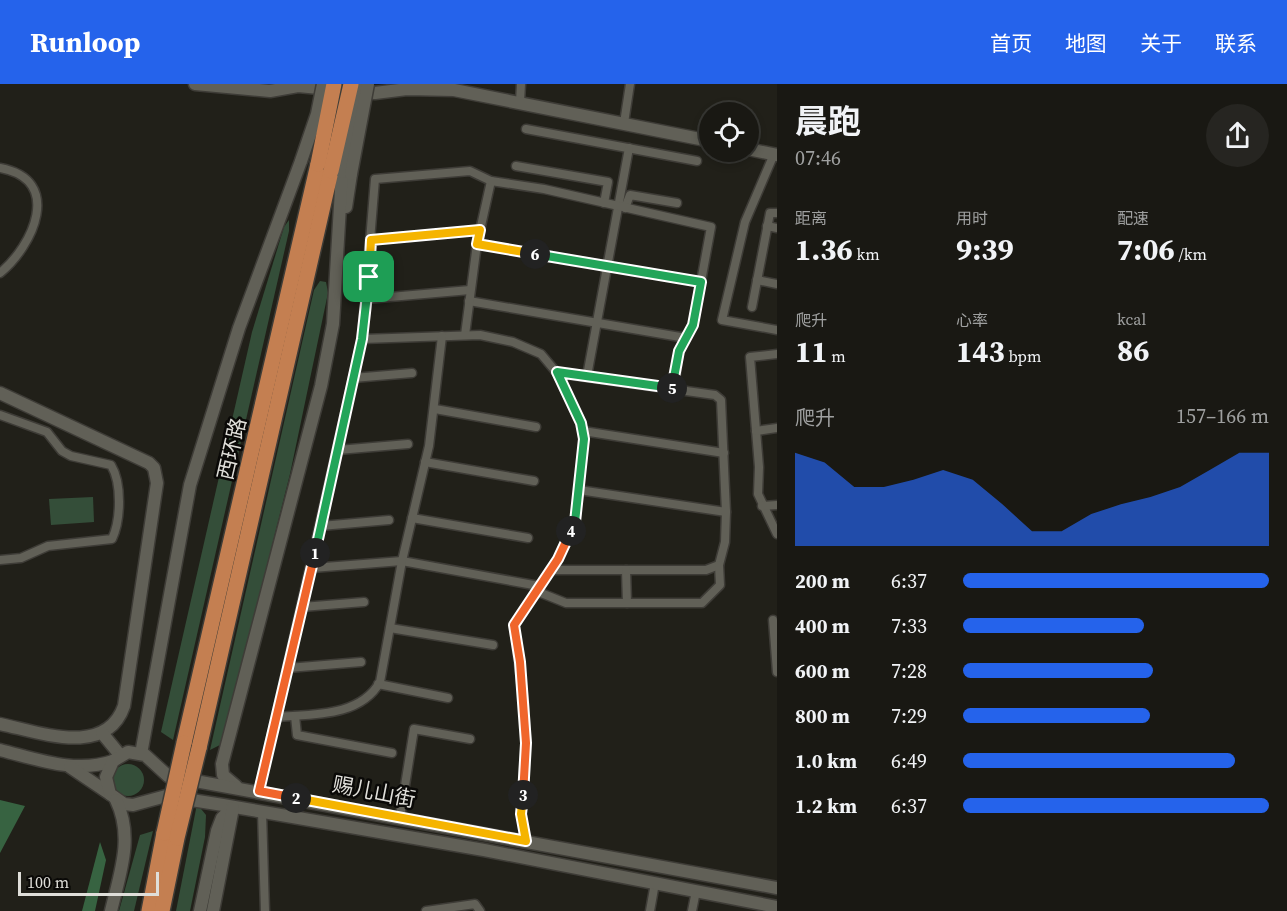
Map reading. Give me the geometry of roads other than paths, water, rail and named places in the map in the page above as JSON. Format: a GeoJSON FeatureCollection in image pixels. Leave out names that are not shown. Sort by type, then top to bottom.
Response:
{"type":"FeatureCollection","features":[{"type":"Feature","properties":{"kind":"highway"},"geometry":{"type":"LineString","coordinates":[[334,84],[335,170]]}},
{"type":"Feature","properties":{"kind":"highway"},"geometry":{"type":"LineString","coordinates":[[335,170],[351,84]]}},
{"type":"Feature","properties":{"kind":"highway","name":"西环路"},"geometry":{"type":"LineString","coordinates":[[171,836],[335,170]]}},
{"type":"Feature","properties":{"kind":"highway"},"geometry":{"type":"LineString","coordinates":[[149,911],[171,836]]}},
{"type":"Feature","properties":{"kind":"highway"},"geometry":{"type":"LineString","coordinates":[[162,911],[171,836]]}},
{"type":"Feature","properties":{"kind":"main road"},"geometry":{"type":"LineString","coordinates":[[195,84],[270,91],[298,86],[375,93],[407,89],[454,90],[699,139]]}},
{"type":"Feature","properties":{"kind":"main road"},"geometry":{"type":"LineString","coordinates":[[0,750],[69,766],[90,766],[128,752],[141,754],[190,485],[239,328],[317,114],[323,84]]}},
{"type":"Feature","properties":{"kind":"main road"},"geometry":{"type":"LineString","coordinates":[[237,787],[223,775],[222,764],[321,386],[333,324],[335,170],[359,84]]}},
{"type":"Feature","properties":{"kind":"main road"},"geometry":{"type":"LineString","coordinates":[[335,170],[368,84]]}},
{"type":"Feature","properties":{"kind":"main road"},"geometry":{"type":"LineString","coordinates":[[759,151],[775,154]]}},
{"type":"Feature","properties":{"kind":"main road"},"geometry":{"type":"LineString","coordinates":[[0,393],[149,463],[156,474],[157,483],[124,706],[114,726],[102,733],[63,737],[0,723]]}},
{"type":"Feature","properties":{"kind":"main road"},"geometry":{"type":"LineString","coordinates":[[102,733],[116,758]]}},
{"type":"Feature","properties":{"kind":"main road","name":"赐儿山街"},"geometry":{"type":"LineString","coordinates":[[141,754],[168,776],[777,888]]}},
{"type":"Feature","properties":{"kind":"main road"},"geometry":{"type":"LineString","coordinates":[[111,911],[126,840],[124,818],[106,777],[116,758]]}},
{"type":"Feature","properties":{"kind":"main road"},"geometry":{"type":"LineString","coordinates":[[69,766],[113,797]]}},
{"type":"Feature","properties":{"kind":"main road","name":"赐儿山街"},"geometry":{"type":"LineString","coordinates":[[113,797],[133,805],[166,796],[233,807],[397,835],[777,907]]}},
{"type":"Feature","properties":{"kind":"main road"},"geometry":{"type":"LineString","coordinates":[[200,911],[217,831],[222,818],[233,807]]}},
{"type":"Feature","properties":{"kind":"main road"},"geometry":{"type":"LineString","coordinates":[[213,911],[233,807]]}},
{"type":"Feature","properties":{"kind":"main road"},"geometry":{"type":"LineString","coordinates":[[397,835],[400,817]]}},
{"type":"Feature","properties":{"kind":"street"},"geometry":{"type":"LineString","coordinates":[[520,102],[521,84]]}},
{"type":"Feature","properties":{"kind":"street"},"geometry":{"type":"LineString","coordinates":[[624,123],[630,84]]}},
{"type":"Feature","properties":{"kind":"street"},"geometry":{"type":"LineString","coordinates":[[526,129],[697,161]]}},
{"type":"Feature","properties":{"kind":"street"},"geometry":{"type":"LineString","coordinates":[[587,376],[606,266],[621,207],[629,148]]}},
{"type":"Feature","properties":{"kind":"street"},"geometry":{"type":"LineString","coordinates":[[775,154],[746,222],[722,320],[777,330]]}},
{"type":"Feature","properties":{"kind":"street"},"geometry":{"type":"LineString","coordinates":[[516,166],[608,182],[604,203]]}},
{"type":"Feature","properties":{"kind":"street"},"geometry":{"type":"LineString","coordinates":[[0,168],[17,173],[29,182],[38,208],[29,241],[13,262],[0,273]]}},
{"type":"Feature","properties":{"kind":"street"},"geometry":{"type":"LineString","coordinates":[[259,791],[312,568],[362,339],[375,179],[470,171],[491,181],[711,227],[693,325],[679,351],[674,388]]}},
{"type":"Feature","properties":{"kind":"street"},"geometry":{"type":"LineString","coordinates":[[465,335],[477,244],[491,181]]}},
{"type":"Feature","properties":{"kind":"street"},"geometry":{"type":"LineString","coordinates":[[621,207],[630,195],[677,203]]}},
{"type":"Feature","properties":{"kind":"street"},"geometry":{"type":"LineString","coordinates":[[752,307],[770,213],[777,213]]}},
{"type":"Feature","properties":{"kind":"street"},"geometry":{"type":"LineString","coordinates":[[767,226],[777,228]]}},
{"type":"Feature","properties":{"kind":"street"},"geometry":{"type":"LineString","coordinates":[[371,240],[480,230]]}},
{"type":"Feature","properties":{"kind":"street"},"geometry":{"type":"LineString","coordinates":[[477,244],[701,282]]}},
{"type":"Feature","properties":{"kind":"street"},"geometry":{"type":"LineString","coordinates":[[756,280],[777,284]]}},
{"type":"Feature","properties":{"kind":"street"},"geometry":{"type":"LineString","coordinates":[[367,299],[470,290]]}},
{"type":"Feature","properties":{"kind":"street"},"geometry":{"type":"LineString","coordinates":[[469,301],[686,338]]}},
{"type":"Feature","properties":{"kind":"street"},"geometry":{"type":"LineString","coordinates":[[362,339],[480,335],[513,342],[541,354],[557,372],[583,431],[575,522],[550,570],[514,625],[525,723],[521,814],[526,841]]}},
{"type":"Feature","properties":{"kind":"street"},"geometry":{"type":"LineString","coordinates":[[277,717],[327,713],[361,703],[372,696],[378,684],[435,409],[438,355],[442,336]]}},
{"type":"Feature","properties":{"kind":"street"},"geometry":{"type":"LineString","coordinates":[[777,354],[750,357],[758,494],[777,534]]}},
{"type":"Feature","properties":{"kind":"street"},"geometry":{"type":"LineString","coordinates":[[312,568],[402,561],[537,588],[567,603],[705,602],[720,585],[719,565],[726,542],[721,400],[716,395],[557,372]]}},
{"type":"Feature","properties":{"kind":"street"},"geometry":{"type":"LineString","coordinates":[[354,378],[412,373]]}},
{"type":"Feature","properties":{"kind":"street"},"geometry":{"type":"LineString","coordinates":[[435,409],[536,426]]}},
{"type":"Feature","properties":{"kind":"street"},"geometry":{"type":"LineString","coordinates":[[0,415],[47,432],[62,451],[71,456],[111,465],[116,473],[118,487],[116,530],[112,539],[48,546],[21,558],[0,560]]}},
{"type":"Feature","properties":{"kind":"street"},"geometry":{"type":"LineString","coordinates":[[756,430],[777,428]]}},
{"type":"Feature","properties":{"kind":"street"},"geometry":{"type":"LineString","coordinates":[[583,431],[724,453]]}},
{"type":"Feature","properties":{"kind":"street"},"geometry":{"type":"LineString","coordinates":[[338,450],[408,444]]}},
{"type":"Feature","properties":{"kind":"street"},"geometry":{"type":"LineString","coordinates":[[425,462],[534,481]]}},
{"type":"Feature","properties":{"kind":"street"},"geometry":{"type":"LineString","coordinates":[[579,490],[726,512]]}},
{"type":"Feature","properties":{"kind":"street"},"geometry":{"type":"LineString","coordinates":[[762,506],[777,505]]}},
{"type":"Feature","properties":{"kind":"street"},"geometry":{"type":"LineString","coordinates":[[412,518],[528,538]]}},
{"type":"Feature","properties":{"kind":"street"},"geometry":{"type":"LineString","coordinates":[[321,526],[389,520]]}},
{"type":"Feature","properties":{"kind":"street"},"geometry":{"type":"LineString","coordinates":[[550,570],[706,570],[719,565]]}},
{"type":"Feature","properties":{"kind":"street"},"geometry":{"type":"LineString","coordinates":[[626,570],[627,603]]}},
{"type":"Feature","properties":{"kind":"street"},"geometry":{"type":"LineString","coordinates":[[302,607],[364,602]]}},
{"type":"Feature","properties":{"kind":"street"},"geometry":{"type":"LineString","coordinates":[[773,620],[777,672]]}},
{"type":"Feature","properties":{"kind":"street"},"geometry":{"type":"LineString","coordinates":[[390,628],[493,645]]}},
{"type":"Feature","properties":{"kind":"street"},"geometry":{"type":"LineString","coordinates":[[288,668],[361,662]]}},
{"type":"Feature","properties":{"kind":"street"},"geometry":{"type":"LineString","coordinates":[[378,684],[448,698]]}},
{"type":"Feature","properties":{"kind":"street"},"geometry":{"type":"LineString","coordinates":[[295,716],[297,735],[392,753]]}},
{"type":"Feature","properties":{"kind":"street"},"geometry":{"type":"LineString","coordinates":[[400,817],[414,729],[470,739]]}},
{"type":"Feature","properties":{"kind":"street"},"geometry":{"type":"LineString","coordinates":[[262,812],[265,911]]}},
{"type":"Feature","properties":{"kind":"street"},"geometry":{"type":"LineString","coordinates":[[650,911],[655,884]]}},
{"type":"Feature","properties":{"kind":"street"},"geometry":{"type":"LineString","coordinates":[[692,911],[696,891]]}},
{"type":"Feature","properties":{"kind":"street"},"geometry":{"type":"LineString","coordinates":[[426,911],[475,904],[480,911]]}}]}
